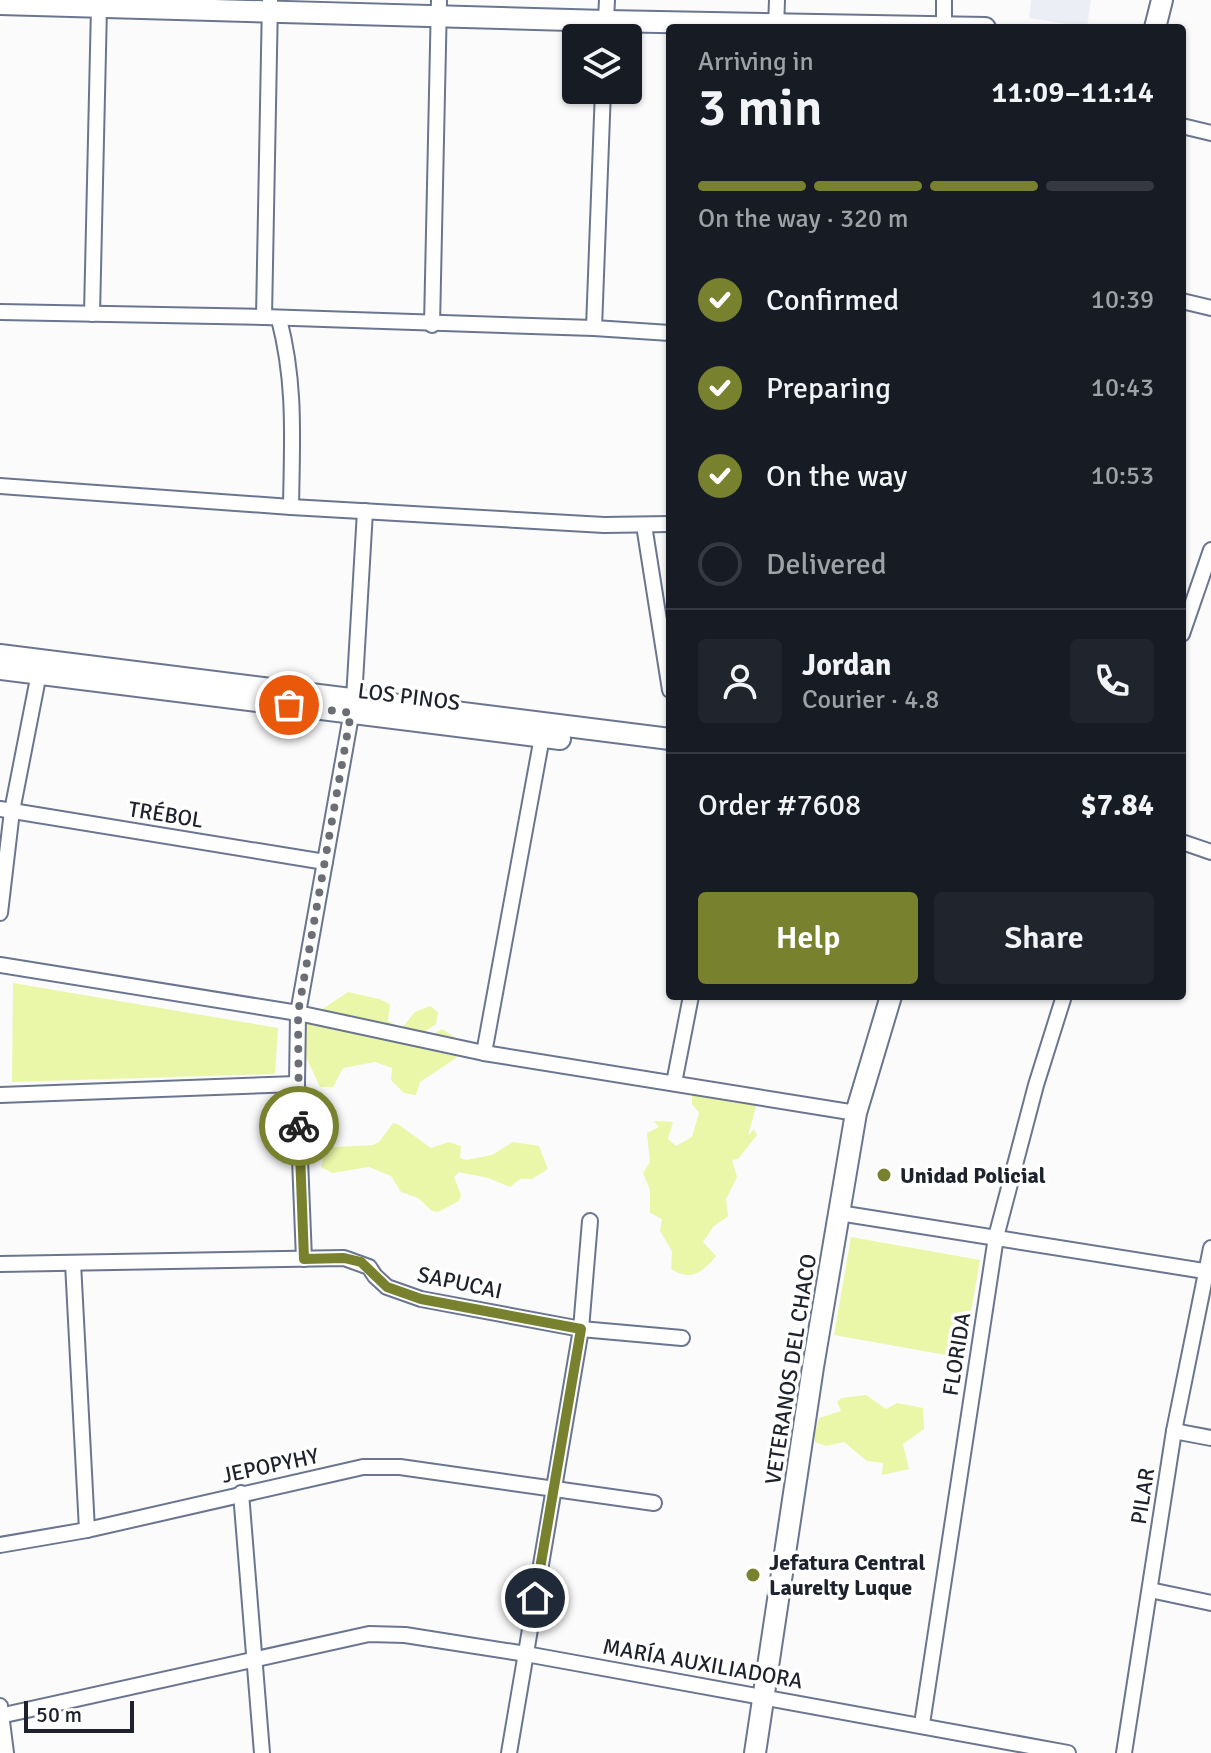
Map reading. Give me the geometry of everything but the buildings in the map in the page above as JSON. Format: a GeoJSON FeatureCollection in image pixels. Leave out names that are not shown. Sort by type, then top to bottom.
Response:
{"type":"FeatureCollection","features":[{"type":"Feature","properties":{"kind":"street"},"geometry":{"type":"LineString","coordinates":[[606,24],[607,0]]}},
{"type":"Feature","properties":{"kind":"street"},"geometry":{"type":"LineString","coordinates":[[776,24],[777,0]]}},
{"type":"Feature","properties":{"kind":"street"},"geometry":{"type":"LineString","coordinates":[[944,0],[944,24]]}},
{"type":"Feature","properties":{"kind":"street"},"geometry":{"type":"LineString","coordinates":[[1156,24],[1162,0]]}},
{"type":"Feature","properties":{"kind":"street"},"geometry":{"type":"LineString","coordinates":[[0,4],[439,8],[562,24]]}},
{"type":"Feature","properties":{"kind":"street"},"geometry":{"type":"LineString","coordinates":[[270,6],[272,318],[288,355],[293,393],[291,507]]}},
{"type":"Feature","properties":{"kind":"street"},"geometry":{"type":"LineString","coordinates":[[92,314],[99,7]]}},
{"type":"Feature","properties":{"kind":"street"},"geometry":{"type":"LineString","coordinates":[[432,325],[439,8]]}},
{"type":"Feature","properties":{"kind":"street"},"geometry":{"type":"LineString","coordinates":[[642,29],[666,29]]}},
{"type":"Feature","properties":{"kind":"street"},"geometry":{"type":"LineString","coordinates":[[594,328],[602,104]]}},
{"type":"Feature","properties":{"kind":"street"},"geometry":{"type":"LineString","coordinates":[[1186,127],[1211,133]]}},
{"type":"Feature","properties":{"kind":"street"},"geometry":{"type":"LineString","coordinates":[[1186,302],[1211,308]]}},
{"type":"Feature","properties":{"kind":"street"},"geometry":{"type":"LineString","coordinates":[[0,312],[594,328],[666,333]]}},
{"type":"Feature","properties":{"kind":"street"},"geometry":{"type":"LineString","coordinates":[[0,486],[291,507],[666,524]]}},
{"type":"Feature","properties":{"kind":"street"},"geometry":{"type":"LineString","coordinates":[[304,1259],[297,1084],[298,1013],[352,706],[365,511]]}},
{"type":"Feature","properties":{"kind":"street"},"geometry":{"type":"LineString","coordinates":[[644,525],[666,665]]}},
{"type":"Feature","properties":{"kind":"street"},"geometry":{"type":"LineString","coordinates":[[1186,622],[1211,550]]}},
{"type":"Feature","properties":{"kind":"street"},"geometry":{"type":"LineString","coordinates":[[0,655],[41,667],[6,810],[0,913]]}},
{"type":"Feature","properties":{"kind":"street","name":"LOS PINOS"},"geometry":{"type":"LineString","coordinates":[[0,669],[41,667],[352,706],[542,737],[666,752]]}},
{"type":"Feature","properties":{"kind":"street"},"geometry":{"type":"LineString","coordinates":[[352,706],[666,739]]}},
{"type":"Feature","properties":{"kind":"street"},"geometry":{"type":"LineString","coordinates":[[484,1053],[542,737]]}},
{"type":"Feature","properties":{"kind":"street","name":"TRÉBOL"},"geometry":{"type":"LineString","coordinates":[[6,810],[325,862]]}},
{"type":"Feature","properties":{"kind":"street"},"geometry":{"type":"LineString","coordinates":[[1186,843],[1211,852]]}},
{"type":"Feature","properties":{"kind":"street"},"geometry":{"type":"LineString","coordinates":[[0,965],[298,1013],[484,1053],[856,1113]]}},
{"type":"Feature","properties":{"kind":"street"},"geometry":{"type":"LineString","coordinates":[[674,1083],[690,1000]]}},
{"type":"Feature","properties":{"kind":"street","name":"VETERANOS DEL CHACO"},"geometry":{"type":"LineString","coordinates":[[755,1753],[813,1367],[856,1113],[890,1000]]}},
{"type":"Feature","properties":{"kind":"street","name":"FLORIDA"},"geometry":{"type":"LineString","coordinates":[[922,1724],[996,1237],[1036,1085],[1063,1000]]}},
{"type":"Feature","properties":{"kind":"street"},"geometry":{"type":"LineString","coordinates":[[0,1095],[297,1084]]}},
{"type":"Feature","properties":{"kind":"street"},"geometry":{"type":"LineString","coordinates":[[839,1213],[1208,1272]]}},
{"type":"Feature","properties":{"kind":"street"},"geometry":{"type":"LineString","coordinates":[[509,1753],[581,1329],[590,1221]]}},
{"type":"Feature","properties":{"kind":"street","name":"PILAR"},"geometry":{"type":"LineString","coordinates":[[1124,1753],[1174,1431],[1211,1248]]}},
{"type":"Feature","properties":{"kind":"street","name":"SAPUCAI"},"geometry":{"type":"LineString","coordinates":[[0,1264],[344,1258],[361,1262],[387,1287],[421,1299],[581,1329],[682,1338]]}},
{"type":"Feature","properties":{"kind":"street"},"geometry":{"type":"LineString","coordinates":[[73,1263],[87,1530]]}},
{"type":"Feature","properties":{"kind":"street"},"geometry":{"type":"LineString","coordinates":[[1174,1431],[1211,1438]]}},
{"type":"Feature","properties":{"kind":"street","name":"JEPOPYHY"},"geometry":{"type":"LineString","coordinates":[[0,1545],[87,1530],[363,1467],[400,1467],[654,1503]]}},
{"type":"Feature","properties":{"kind":"street"},"geometry":{"type":"LineString","coordinates":[[241,1493],[262,1753]]}},
{"type":"Feature","properties":{"kind":"street"},"geometry":{"type":"LineString","coordinates":[[1150,1590],[1211,1603]]}},
{"type":"Feature","properties":{"kind":"street","name":"MARÍA AUXILIADORA"},"geometry":{"type":"LineString","coordinates":[[1,1713],[369,1634],[405,1635],[765,1696],[1068,1753]]}},
{"type":"Feature","properties":{"kind":"street"},"geometry":{"type":"LineString","coordinates":[[1,1713],[6,1753]]}},
{"type":"Feature","properties":{"kind":"shaded area"},"geometry":{"type":"Polygon","coordinates":[[[1031,0],[1091,0],[1087,24],[1029,18],[1031,0]]]}},
{"type":"Feature","properties":{"kind":"green space"},"geometry":{"type":"Polygon","coordinates":[[[13,983],[278,1028],[275,1074],[12,1082],[13,983]]]}},
{"type":"Feature","properties":{"kind":"green space"},"geometry":{"type":"Polygon","coordinates":[[[348,992],[390,1004],[388,1021],[402,1028],[415,1012],[430,1006],[438,1012],[436,1024],[426,1031],[427,1038],[442,1029],[462,1042],[456,1058],[420,1082],[416,1095],[404,1093],[391,1080],[392,1068],[375,1062],[343,1068],[333,1087],[320,1087],[306,1057],[303,1022],[348,992]]]}},
{"type":"Feature","properties":{"kind":"green space"},"geometry":{"type":"Polygon","coordinates":[[[692,1092],[760,1092],[748,1136],[754,1129],[757,1135],[738,1159],[732,1160],[737,1177],[726,1199],[728,1216],[713,1227],[703,1242],[716,1256],[701,1271],[685,1275],[671,1269],[672,1251],[660,1231],[662,1219],[650,1213],[650,1190],[643,1173],[650,1162],[647,1133],[659,1127],[654,1121],[673,1122],[668,1139],[676,1146],[692,1137],[699,1113],[692,1104],[692,1092]]]}},
{"type":"Feature","properties":{"kind":"green space"},"geometry":{"type":"Polygon","coordinates":[[[393,1123],[431,1148],[449,1142],[461,1146],[460,1158],[466,1160],[492,1155],[513,1142],[539,1146],[548,1169],[532,1179],[520,1179],[510,1187],[488,1178],[459,1172],[454,1177],[461,1195],[459,1201],[438,1212],[432,1211],[418,1198],[401,1192],[391,1176],[369,1167],[332,1173],[321,1167],[324,1156],[334,1147],[373,1145],[379,1142],[393,1123]]]}},
{"type":"Feature","properties":{"kind":"green space"},"geometry":{"type":"Polygon","coordinates":[[[851,1237],[980,1260],[963,1358],[834,1335],[851,1237]]]}},
{"type":"Feature","properties":{"kind":"green space"},"geometry":{"type":"Polygon","coordinates":[[[866,1395],[886,1409],[897,1403],[923,1408],[924,1429],[903,1444],[909,1469],[882,1475],[883,1463],[867,1461],[844,1442],[826,1446],[815,1442],[819,1418],[841,1411],[837,1402],[841,1398],[866,1395]]]}},
{"type":"Feature","properties":{"kind":"way so far"},"geometry":{"type":"LineString","coordinates":[[289,705],[351,713],[298,1013],[299,1126]]}},
{"type":"Feature","properties":{"kind":"place","name":"Unidad Policial"},"geometry":{"type":"Point","coordinates":[884,1175]}},
{"type":"Feature","properties":{"kind":"place","name":"Jefatura Central Laurelty Luque"},"geometry":{"type":"Point","coordinates":[753,1575]}},
{"type":"Feature","properties":{"kind":"route"},"geometry":{"type":"LineString","coordinates":[[299,1126],[304,1259],[344,1258],[361,1262],[387,1287],[421,1299],[581,1329],[535,1598]]}}]}
